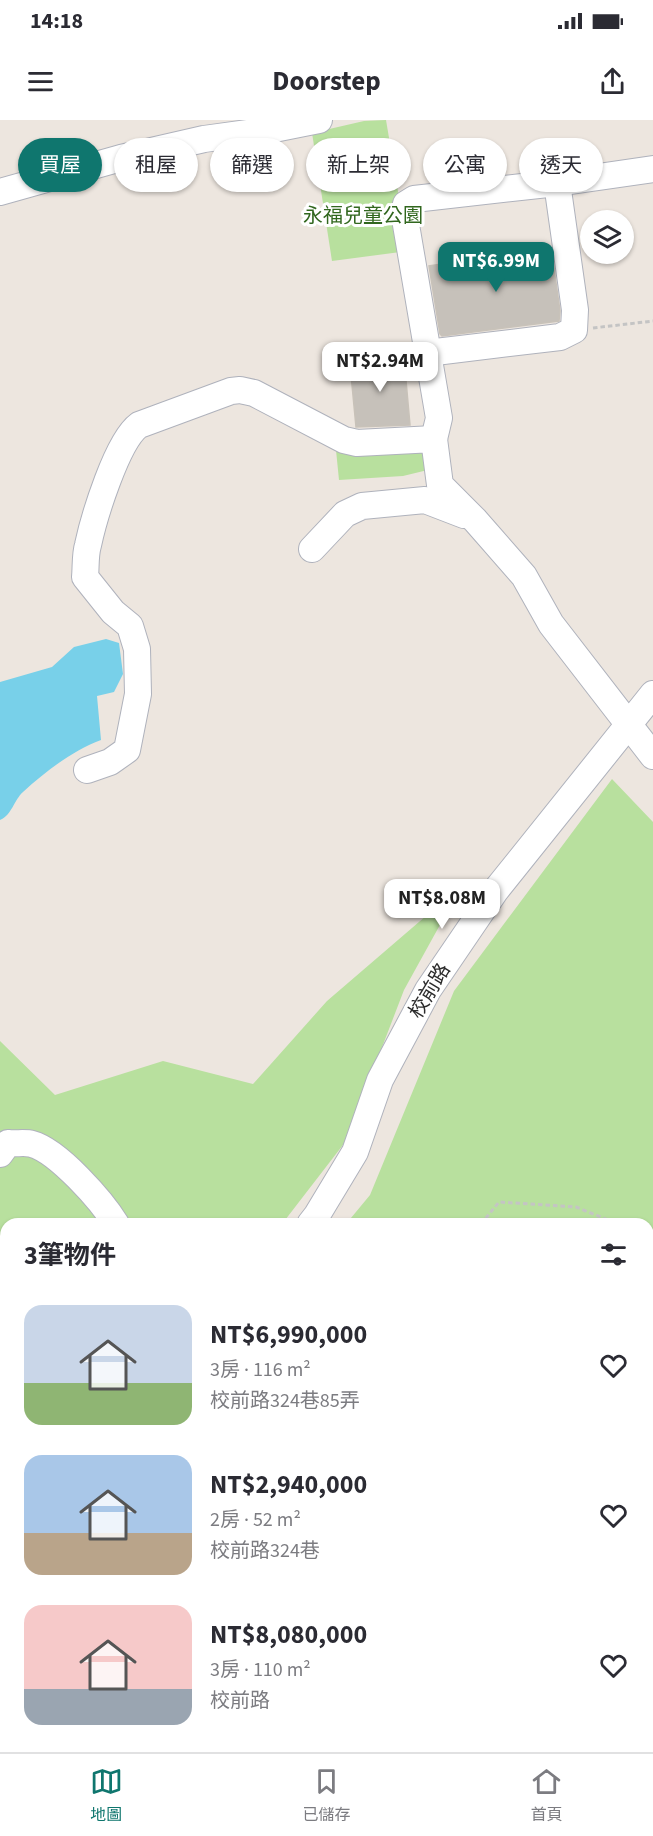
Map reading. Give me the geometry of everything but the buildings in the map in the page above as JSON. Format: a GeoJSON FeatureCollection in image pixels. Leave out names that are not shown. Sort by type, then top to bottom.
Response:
{"type":"FeatureCollection","features":[{"type":"Feature","properties":{"kind":"street"},"geometry":{"type":"LineString","coordinates":[[0,192],[121,158],[204,139],[319,120]]}},
{"type":"Feature","properties":{"kind":"street"},"geometry":{"type":"LineString","coordinates":[[603,176],[653,169]]}},
{"type":"Feature","properties":{"kind":"street"},"geometry":{"type":"LineString","coordinates":[[519,187],[414,199],[406,204],[404,213],[438,418],[434,439],[440,485],[475,520],[524,576],[551,624],[653,756]]}},
{"type":"Feature","properties":{"kind":"street"},"geometry":{"type":"LineString","coordinates":[[427,353],[560,337],[574,330],[575,310],[558,192]]}},
{"type":"Feature","properties":{"kind":"street"},"geometry":{"type":"LineString","coordinates":[[87,770],[111,762],[127,750],[138,694],[136,649],[130,626],[113,612],[85,577],[87,546],[103,496],[120,452],[133,430],[139,425],[231,391],[240,390],[254,393],[344,441],[357,443],[434,439]]}},
{"type":"Feature","properties":{"kind":"street"},"geometry":{"type":"LineString","coordinates":[[312,549],[345,514],[362,506],[425,500],[446,506],[475,520]]}},
{"type":"Feature","properties":{"kind":"street","name":"校前路"},"geometry":{"type":"LineString","coordinates":[[315,1218],[355,1152],[380,1080],[428,990],[496,890],[653,694]]}},
{"type":"Feature","properties":{"kind":"street"},"geometry":{"type":"LineString","coordinates":[[0,1154],[8,1143],[33,1144],[49,1154],[82,1182],[111,1218]]}},
{"type":"Feature","properties":{"kind":"path"},"geometry":{"type":"LineString","coordinates":[[574,330],[653,321]]}},
{"type":"Feature","properties":{"kind":"path"},"geometry":{"type":"LineString","coordinates":[[486,1218],[499,1202],[576,1208],[602,1218]]}},
{"type":"Feature","properties":{"kind":"green space"},"geometry":{"type":"Polygon","coordinates":[[[386,120],[389,138],[313,138],[312,133],[364,121],[386,120]]]}},
{"type":"Feature","properties":{"kind":"green space","name":"永福兒童公園"},"geometry":{"type":"Polygon","coordinates":[[[321,192],[398,192],[408,251],[332,261],[321,192]]]}},
{"type":"Feature","properties":{"kind":"green space"},"geometry":{"type":"Polygon","coordinates":[[[417,436],[436,468],[403,476],[339,480],[335,440],[417,436]]]}},
{"type":"Feature","properties":{"kind":"green space"},"geometry":{"type":"Polygon","coordinates":[[[612,779],[653,822],[653,1218],[351,1218],[370,1195],[454,991],[612,779]]]}},
{"type":"Feature","properties":{"kind":"green space"},"geometry":{"type":"Polygon","coordinates":[[[462,885],[404,990],[346,1141],[287,1218],[0,1218],[0,1041],[55,1095],[163,1061],[253,1084],[327,1001],[462,885]]]}},
{"type":"Feature","properties":{"kind":"water"},"geometry":{"type":"Polygon","coordinates":[[[106,639],[119,643],[123,674],[114,692],[97,696],[101,740],[60,762],[41,777],[23,792],[7,815],[0,820],[0,682],[52,667],[74,647],[106,639]]]}}]}
